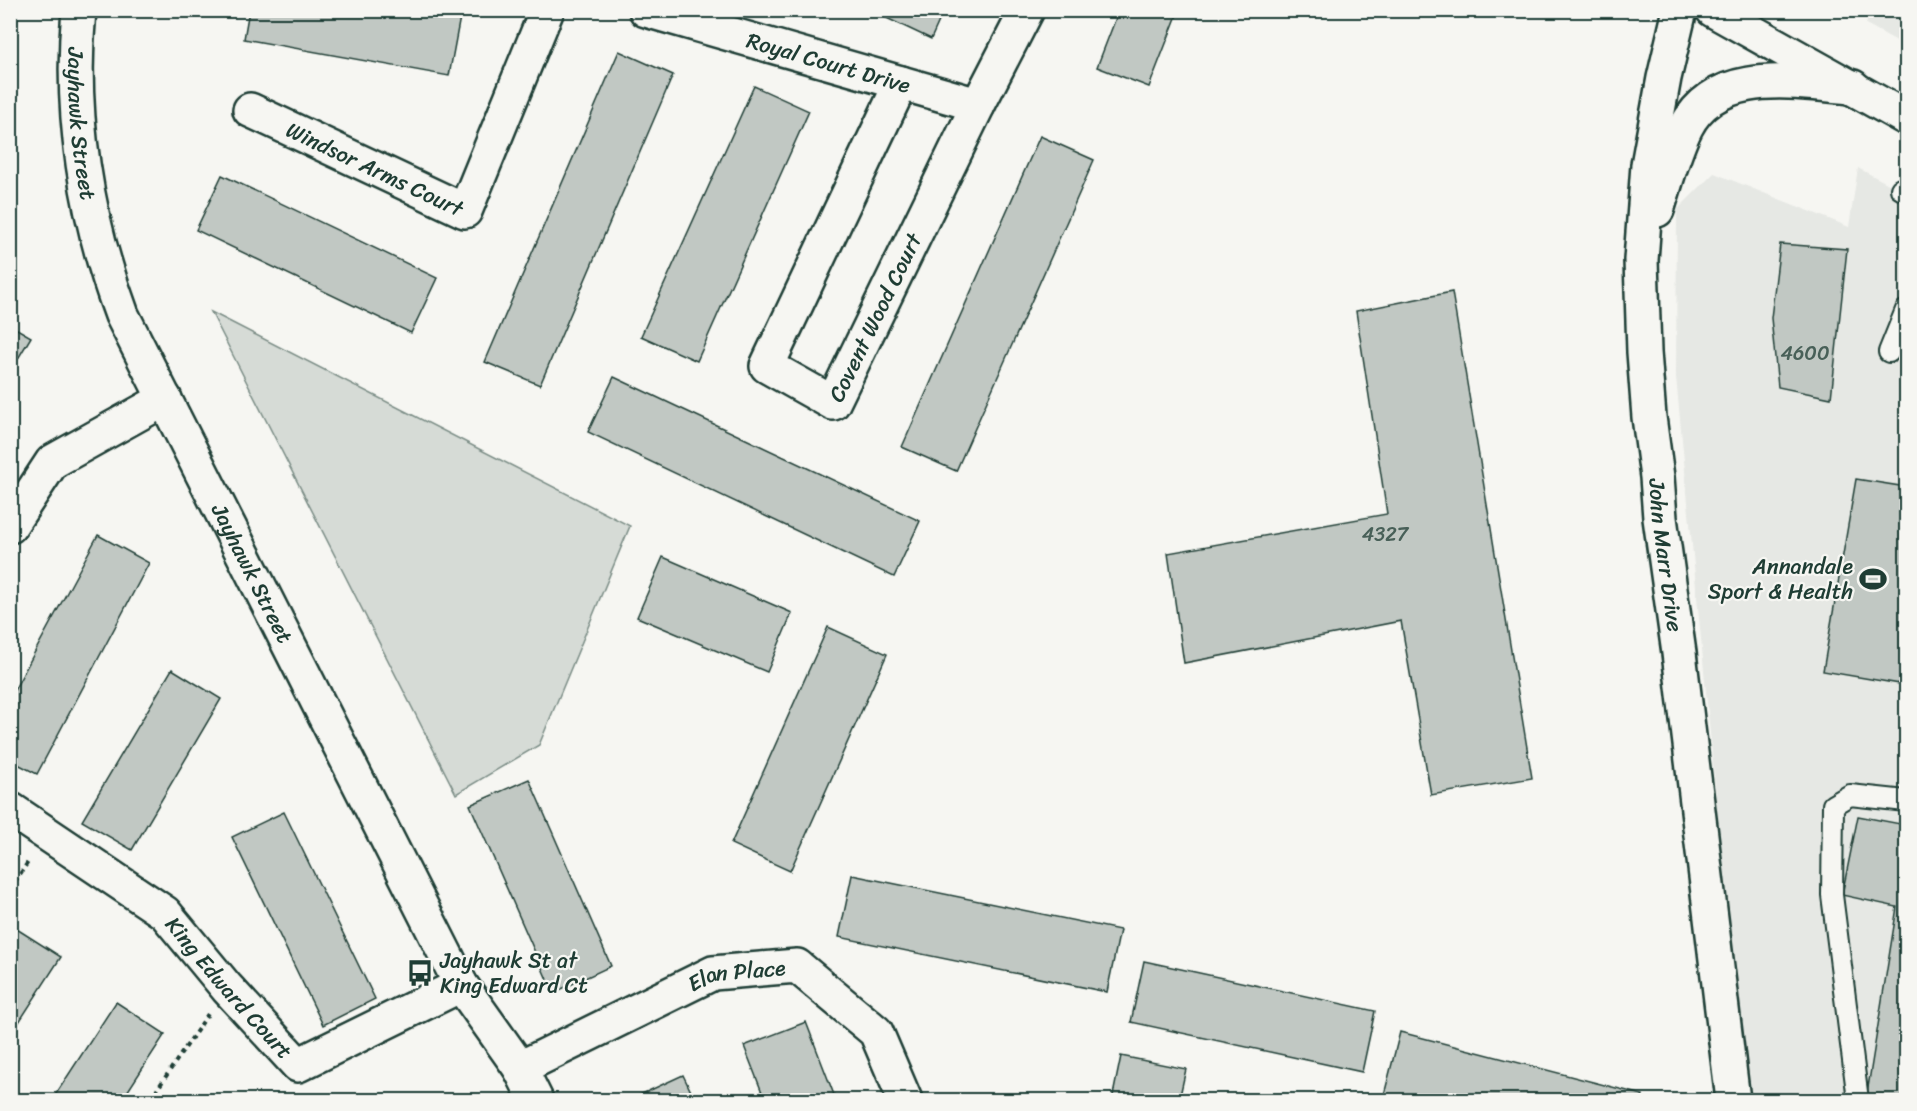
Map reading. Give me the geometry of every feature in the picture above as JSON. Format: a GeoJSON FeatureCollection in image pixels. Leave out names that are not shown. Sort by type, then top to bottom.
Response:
{"type":"FeatureCollection","features":[{"type":"Feature","properties":{"kind":"street","name":"Jayhawk Street"},"geometry":{"type":"LineString","coordinates":[[79,10],[76,42],[76,103],[89,202],[106,273],[122,315],[461,985],[520,1068],[536,1101]]}},
{"type":"Feature","properties":{"kind":"street","name":"Windsor Arms Court"},"geometry":{"type":"LineString","coordinates":[[250,111],[465,211],[547,10]]}},
{"type":"Feature","properties":{"kind":"street","name":"Royal Court Drive"},"geometry":{"type":"LineString","coordinates":[[646,10],[978,105]]}},
{"type":"Feature","properties":{"kind":"street","name":"Covent Wood Court"},"geometry":{"type":"LineString","coordinates":[[901,83],[767,366],[833,403],[978,105],[1027,10]]}},
{"type":"Feature","properties":{"kind":"street","name":"John Marr Drive"},"geometry":{"type":"LineString","coordinates":[[1680,10],[1648,165],[1641,260],[1644,352],[1660,518],[1691,744],[1733,1101]]}},
{"type":"Feature","properties":{"kind":"street"},"geometry":{"type":"LineString","coordinates":[[1713,10],[1906,118]]}},
{"type":"Feature","properties":{"kind":"street"},"geometry":{"type":"LineString","coordinates":[[1641,260],[1680,139],[1694,113],[1702,105],[1725,90],[1752,83],[1773,81],[1852,87]]}},
{"type":"Feature","properties":{"kind":"street"},"geometry":{"type":"LineString","coordinates":[[10,526],[51,462],[165,399]]}},
{"type":"Feature","properties":{"kind":"street","name":"King Edward Court"},"geometry":{"type":"LineString","coordinates":[[10,809],[165,913],[227,987],[298,1065],[461,985]]}},
{"type":"Feature","properties":{"kind":"street","name":"Elan Place"},"geometry":{"type":"LineString","coordinates":[[520,1068],[713,973],[796,966],[876,1032],[905,1101]]}},
{"type":"Feature","properties":{"kind":"lane"},"geometry":{"type":"LineString","coordinates":[[1889,352],[1906,310]]}},
{"type":"Feature","properties":{"kind":"lane"},"geometry":{"type":"LineString","coordinates":[[1858,1101],[1832,895],[1833,805],[1850,795],[1906,801]]}},
{"type":"Feature","properties":{"kind":"path"},"geometry":{"type":"LineString","coordinates":[[150,1101],[227,987]]}},
{"type":"Feature","properties":{"kind":"shaded area"},"geometry":{"type":"Polygon","coordinates":[[[1871,11],[1906,11],[1906,46],[1866,24],[1871,11]]]}},
{"type":"Feature","properties":{"kind":"shaded area"},"geometry":{"type":"Polygon","coordinates":[[[1858,168],[1906,193],[1906,1100],[1745,1100],[1676,377],[1677,210],[1714,173],[1849,227],[1858,168]]]}},
{"type":"Feature","properties":{"kind":"shaded area"},"geometry":{"type":"Polygon","coordinates":[[[211,312],[630,526],[539,745],[456,794],[211,312]]]}},
{"type":"Feature","properties":{"kind":"building"},"geometry":{"type":"Polygon","coordinates":[[[249,10],[425,10],[460,17],[449,76],[244,39],[249,10]]]}},
{"type":"Feature","properties":{"kind":"building"},"geometry":{"type":"Polygon","coordinates":[[[877,10],[944,10],[931,39],[876,13],[877,10]]]}},
{"type":"Feature","properties":{"kind":"building"},"geometry":{"type":"Polygon","coordinates":[[[1119,10],[1179,10],[1149,87],[1097,67],[1119,10]]]}},
{"type":"Feature","properties":{"kind":"building"},"geometry":{"type":"Polygon","coordinates":[[[619,51],[673,75],[540,385],[485,362],[619,51]]]}},
{"type":"Feature","properties":{"kind":"building"},"geometry":{"type":"Polygon","coordinates":[[[754,86],[809,111],[697,361],[641,336],[754,86]]]}},
{"type":"Feature","properties":{"kind":"building"},"geometry":{"type":"Polygon","coordinates":[[[1040,136],[1094,160],[956,471],[902,447],[1040,136]]]}},
{"type":"Feature","properties":{"kind":"building"},"geometry":{"type":"Polygon","coordinates":[[[222,175],[437,278],[411,333],[196,230],[222,175]]]}},
{"type":"Feature","properties":{"kind":"building"},"geometry":{"type":"Polygon","coordinates":[[[1780,244],[1847,249],[1831,398],[1778,387],[1771,318],[1780,244]]]}},
{"type":"Feature","properties":{"kind":"building"},"geometry":{"type":"Polygon","coordinates":[[[1452,292],[1532,778],[1431,795],[1401,621],[1184,663],[1168,553],[1387,514],[1356,311],[1452,292]]]}},
{"type":"Feature","properties":{"kind":"building"},"geometry":{"type":"Polygon","coordinates":[[[10,325],[31,337],[10,372],[10,325]]]}},
{"type":"Feature","properties":{"kind":"building"},"geometry":{"type":"Polygon","coordinates":[[[614,377],[920,521],[894,577],[588,432],[614,377]]]}},
{"type":"Feature","properties":{"kind":"building","name":"Annandale Sport & Health"},"geometry":{"type":"Polygon","coordinates":[[[1856,479],[1906,487],[1906,685],[1823,671],[1856,479]]]}},
{"type":"Feature","properties":{"kind":"building"},"geometry":{"type":"Polygon","coordinates":[[[98,535],[149,563],[37,774],[10,760],[10,698],[98,535]]]}},
{"type":"Feature","properties":{"kind":"building"},"geometry":{"type":"Polygon","coordinates":[[[663,557],[792,613],[767,672],[637,617],[663,557]]]}},
{"type":"Feature","properties":{"kind":"building"},"geometry":{"type":"Polygon","coordinates":[[[828,627],[887,654],[790,871],[731,844],[828,627]]]}},
{"type":"Feature","properties":{"kind":"building"},"geometry":{"type":"Polygon","coordinates":[[[172,669],[221,699],[132,850],[82,821],[172,669]]]}},
{"type":"Feature","properties":{"kind":"building"},"geometry":{"type":"Polygon","coordinates":[[[529,779],[611,966],[553,993],[470,805],[529,779]]]}},
{"type":"Feature","properties":{"kind":"building"},"geometry":{"type":"Polygon","coordinates":[[[284,812],[375,999],[323,1025],[232,837],[284,812]]]}},
{"type":"Feature","properties":{"kind":"building"},"geometry":{"type":"Polygon","coordinates":[[[1858,816],[1906,825],[1906,1100],[1866,1100],[1897,907],[1842,895],[1858,816]]]}},
{"type":"Feature","properties":{"kind":"building"},"geometry":{"type":"Polygon","coordinates":[[[852,875],[1120,930],[1107,992],[839,937],[852,875]]]}},
{"type":"Feature","properties":{"kind":"building"},"geometry":{"type":"Polygon","coordinates":[[[12,926],[61,957],[10,1036],[10,929],[12,926]]]}},
{"type":"Feature","properties":{"kind":"building"},"geometry":{"type":"Polygon","coordinates":[[[1144,961],[1375,1011],[1362,1072],[1131,1022],[1144,961]]]}},
{"type":"Feature","properties":{"kind":"building"},"geometry":{"type":"Polygon","coordinates":[[[116,1002],[165,1034],[122,1100],[52,1100],[116,1002]]]}},
{"type":"Feature","properties":{"kind":"building"},"geometry":{"type":"Polygon","coordinates":[[[806,1022],[836,1100],[765,1100],[744,1046],[806,1022]]]}},
{"type":"Feature","properties":{"kind":"building"},"geometry":{"type":"Polygon","coordinates":[[[1400,1032],[1643,1095],[1641,1100],[1405,1100],[1384,1095],[1400,1032]]]}},
{"type":"Feature","properties":{"kind":"building"},"geometry":{"type":"Polygon","coordinates":[[[1121,1056],[1186,1069],[1179,1100],[1112,1100],[1121,1056]]]}},
{"type":"Feature","properties":{"kind":"building"},"geometry":{"type":"Polygon","coordinates":[[[683,1075],[695,1100],[629,1100],[683,1075]]]}},
{"type":"Feature","properties":{"kind":"place","name":"Annandale Sport & Health"},"geometry":{"type":"Point","coordinates":[1873,579]}},
{"type":"Feature","properties":{"kind":"place","name":"Jayhawk St at King Edward Ct"},"geometry":{"type":"Point","coordinates":[420,973]}}]}
